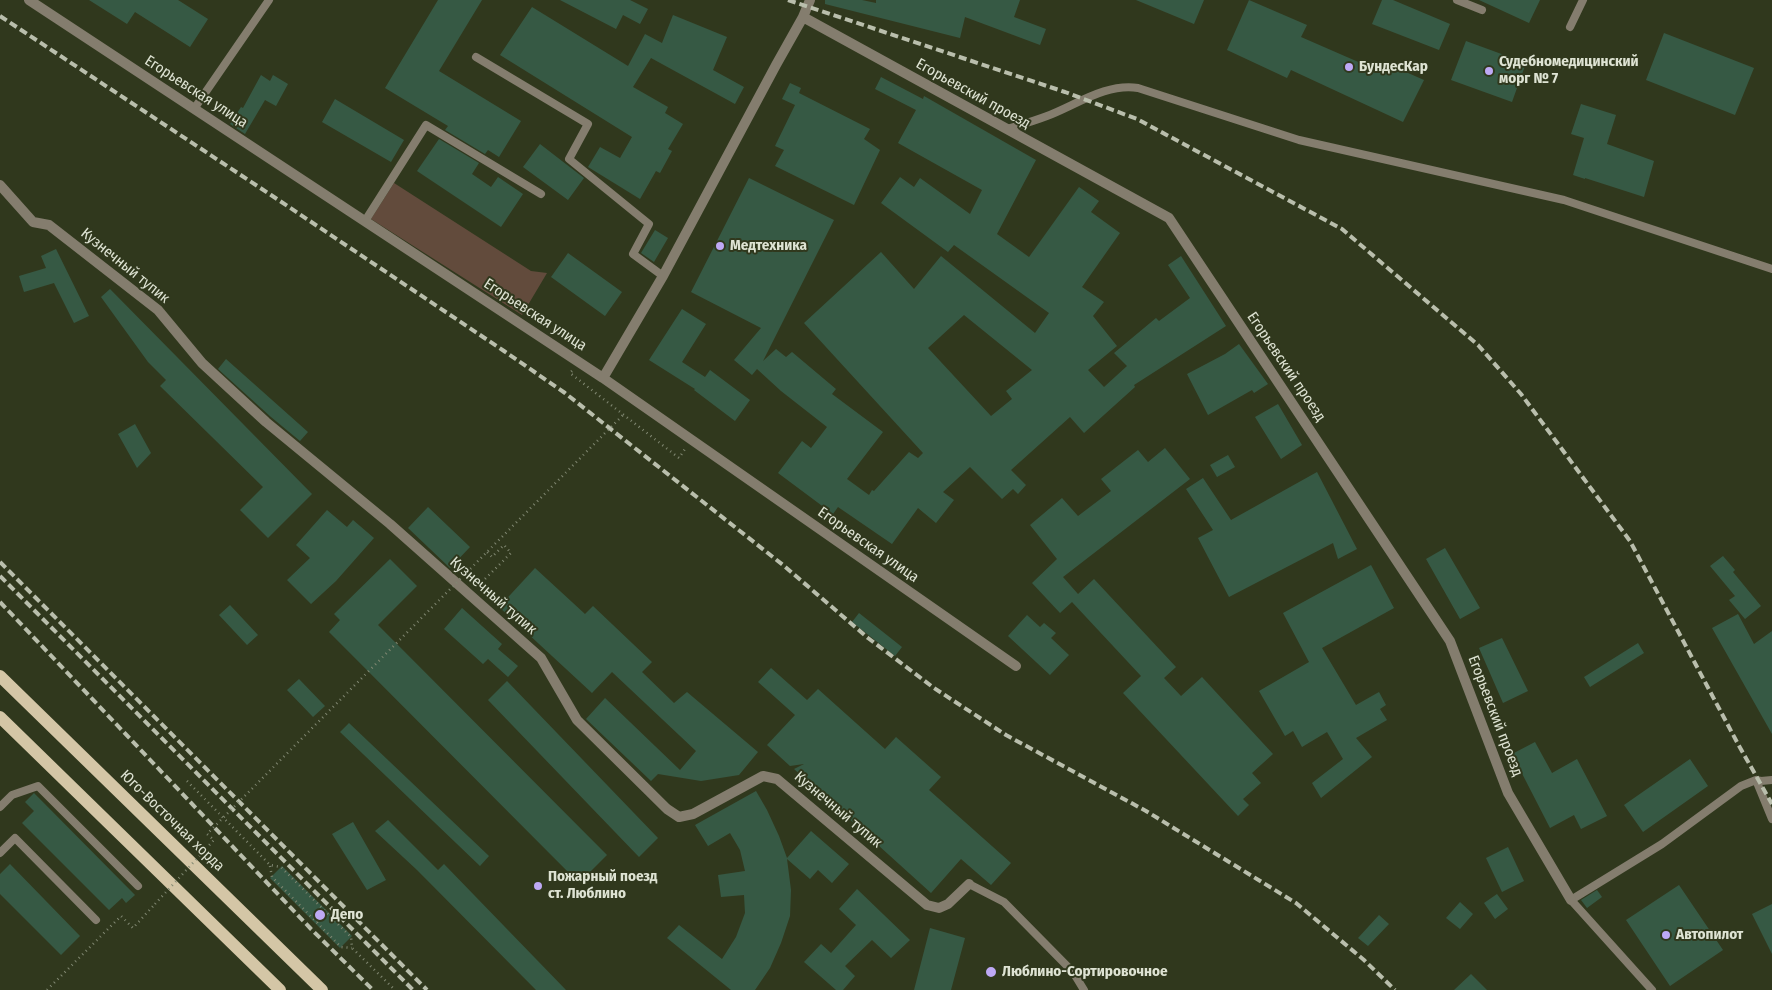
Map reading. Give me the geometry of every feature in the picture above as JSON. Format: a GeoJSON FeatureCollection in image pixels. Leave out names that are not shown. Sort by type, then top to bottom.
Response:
{"type":"FeatureCollection","features":[{"type":"Feature","properties":{"kind":"main road","name":"Юго-Восточная хорда"},"geometry":{"type":"LineString","coordinates":[[0,676],[322,990]]}},
{"type":"Feature","properties":{"kind":"main road"},"geometry":{"type":"LineString","coordinates":[[0,717],[280,990]]}},
{"type":"Feature","properties":{"kind":"street","name":"Егорьевская улица"},"geometry":{"type":"LineString","coordinates":[[29,0],[604,378],[1016,666]]}},
{"type":"Feature","properties":{"kind":"street"},"geometry":{"type":"LineString","coordinates":[[604,378],[664,276],[803,17],[810,0]]}},
{"type":"Feature","properties":{"kind":"street","name":"Егорьевский проезд"},"geometry":{"type":"LineString","coordinates":[[803,17],[1169,218],[1450,641],[1508,793],[1571,900]]}},
{"type":"Feature","properties":{"kind":"street","name":"Кузнечный тупик"},"geometry":{"type":"LineString","coordinates":[[0,185],[33,222],[49,225],[158,310],[202,363],[266,422],[390,524],[541,658],[577,720],[667,809],[679,817],[693,814],[763,776],[777,779],[927,905],[939,908],[948,904],[969,884]]}},
{"type":"Feature","properties":{"kind":"lane"},"geometry":{"type":"LineString","coordinates":[[194,109],[269,0]]}},
{"type":"Feature","properties":{"kind":"lane"},"geometry":{"type":"LineString","coordinates":[[1457,0],[1482,10]]}},
{"type":"Feature","properties":{"kind":"lane"},"geometry":{"type":"LineString","coordinates":[[1570,28],[1583,0]]}},
{"type":"Feature","properties":{"kind":"lane"},"geometry":{"type":"LineString","coordinates":[[476,57],[588,124],[569,159],[649,224],[633,254],[664,276]]}},
{"type":"Feature","properties":{"kind":"lane"},"geometry":{"type":"LineString","coordinates":[[1007,129],[1047,116],[1111,88],[1125,86],[1138,88],[1299,140],[1564,200],[1772,269]]}},
{"type":"Feature","properties":{"kind":"lane"},"geometry":{"type":"LineString","coordinates":[[365,221],[426,125],[542,194]]}},
{"type":"Feature","properties":{"kind":"lane"},"geometry":{"type":"LineString","coordinates":[[1756,780],[1772,819]]}},
{"type":"Feature","properties":{"kind":"lane"},"geometry":{"type":"LineString","coordinates":[[1652,990],[1571,900],[1662,844],[1741,786],[1756,780],[1772,780]]}},
{"type":"Feature","properties":{"kind":"lane"},"geometry":{"type":"LineString","coordinates":[[0,807],[12,795],[38,786],[138,886]]}},
{"type":"Feature","properties":{"kind":"lane"},"geometry":{"type":"LineString","coordinates":[[0,853],[15,838],[96,920]]}},
{"type":"Feature","properties":{"kind":"lane"},"geometry":{"type":"LineString","coordinates":[[969,884],[1004,902],[1073,972],[1084,990]]}},
{"type":"Feature","properties":{"kind":"path"},"geometry":{"type":"LineString","coordinates":[[570,373],[678,458]]}},
{"type":"Feature","properties":{"kind":"path"},"geometry":{"type":"LineString","coordinates":[[47,990],[121,916],[133,928],[214,840],[206,834],[623,415]]}},
{"type":"Feature","properties":{"kind":"path"},"geometry":{"type":"LineString","coordinates":[[475,589],[511,552],[504,546],[492,557],[487,552]]}},
{"type":"Feature","properties":{"kind":"path"},"geometry":{"type":"LineString","coordinates":[[187,782],[258,852],[270,866],[272,877],[317,923],[341,947],[352,948],[395,990]]}},
{"type":"Feature","properties":{"kind":"path"},"geometry":{"type":"LineString","coordinates":[[270,866],[282,867],[351,937],[352,948]]}},
{"type":"Feature","properties":{"kind":"path"},"geometry":{"type":"LineString","coordinates":[[317,923],[327,913]]}},
{"type":"Feature","properties":{"kind":"shaded area"},"geometry":{"type":"Polygon","coordinates":[[[394,183],[531,271],[547,273],[522,315],[371,219],[394,183]]]}},
{"type":"Feature","properties":{"kind":"building"},"geometry":{"type":"Polygon","coordinates":[[[89,0],[178,0],[208,19],[190,47],[135,12],[127,24],[89,0]]]}},
{"type":"Feature","properties":{"kind":"building"},"geometry":{"type":"Polygon","coordinates":[[[438,0],[482,0],[439,71],[521,121],[499,157],[488,150],[485,154],[445,130],[448,126],[385,88],[438,0]]]}},
{"type":"Feature","properties":{"kind":"building"},"geometry":{"type":"Polygon","coordinates":[[[560,0],[630,0],[648,9],[640,24],[623,15],[616,29],[560,0]]]}},
{"type":"Feature","properties":{"kind":"building"},"geometry":{"type":"Polygon","coordinates":[[[825,0],[862,0],[876,3],[876,0],[1020,0],[1014,17],[1046,29],[1040,45],[965,17],[960,38],[825,4],[825,0]]]}},
{"type":"Feature","properties":{"kind":"building"},"geometry":{"type":"Polygon","coordinates":[[[1136,0],[1204,0],[1194,24],[1136,0]]]}},
{"type":"Feature","properties":{"kind":"building"},"geometry":{"type":"Polygon","coordinates":[[[1249,0],[1307,25],[1301,37],[1379,71],[1383,62],[1424,80],[1403,122],[1291,70],[1287,78],[1227,50],[1249,0]]]}},
{"type":"Feature","properties":{"kind":"building"},"geometry":{"type":"Polygon","coordinates":[[[1382,0],[1393,0],[1450,24],[1439,50],[1372,24],[1382,0]]]}},
{"type":"Feature","properties":{"kind":"building"},"geometry":{"type":"Polygon","coordinates":[[[1479,0],[1540,0],[1529,23],[1479,0]]]}},
{"type":"Feature","properties":{"kind":"building"},"geometry":{"type":"Polygon","coordinates":[[[532,7],[628,66],[645,34],[662,43],[673,15],[727,37],[713,70],[744,87],[735,104],[651,58],[633,87],[668,107],[665,113],[683,124],[668,149],[672,151],[660,173],[656,171],[640,199],[588,167],[600,147],[620,158],[632,137],[500,55],[532,7]]]}},
{"type":"Feature","properties":{"kind":"building"},"geometry":{"type":"Polygon","coordinates":[[[1664,33],[1754,68],[1735,115],[1646,80],[1664,33]]]}},
{"type":"Feature","properties":{"kind":"building","name":"Судебномедицинский морг № 7"},"geometry":{"type":"Polygon","coordinates":[[[1466,41],[1526,63],[1512,102],[1451,80],[1466,41]]]}},
{"type":"Feature","properties":{"kind":"building"},"geometry":{"type":"Polygon","coordinates":[[[261,75],[270,81],[273,75],[288,84],[276,106],[265,100],[245,134],[230,124],[241,107],[243,108],[261,75]]]}},
{"type":"Feature","properties":{"kind":"building"},"geometry":{"type":"Polygon","coordinates":[[[881,77],[923,99],[924,96],[1036,160],[997,234],[1029,257],[1079,187],[1099,201],[1091,212],[1120,233],[1082,287],[1104,302],[1093,316],[1117,346],[1088,370],[1104,387],[1127,366],[1114,353],[1156,318],[1159,321],[1190,298],[1168,265],[1181,256],[1226,326],[1134,385],[1135,387],[1084,433],[1070,417],[1011,470],[1026,485],[1018,494],[1013,489],[1002,499],[970,467],[943,492],[954,500],[936,523],[918,508],[892,544],[838,507],[833,514],[778,473],[802,441],[811,448],[827,427],[781,391],[757,369],[752,375],[734,360],[761,328],[691,292],[749,178],[834,220],[763,361],[776,349],[786,357],[792,352],[836,389],[832,394],[883,432],[847,479],[869,495],[909,452],[918,458],[923,453],[804,323],[881,252],[914,289],[941,256],[1035,333],[1049,313],[954,245],[948,252],[881,203],[900,177],[914,187],[920,178],[970,214],[982,190],[898,143],[916,110],[875,89],[881,77]],[[964,315],[928,348],[991,416],[1012,399],[1006,391],[1032,370],[964,315]]]}},
{"type":"Feature","properties":{"kind":"building"},"geometry":{"type":"Polygon","coordinates":[[[790,83],[801,88],[799,93],[870,129],[864,139],[880,150],[854,205],[775,166],[784,150],[775,146],[795,105],[782,99],[790,83]]]}},
{"type":"Feature","properties":{"kind":"building"},"geometry":{"type":"Polygon","coordinates":[[[335,99],[404,140],[391,162],[322,122],[335,99]]]}},
{"type":"Feature","properties":{"kind":"building"},"geometry":{"type":"Polygon","coordinates":[[[1581,104],[1616,115],[1607,144],[1654,161],[1644,197],[1573,175],[1584,138],[1571,134],[1581,104]]]}},
{"type":"Feature","properties":{"kind":"building"},"geometry":{"type":"Polygon","coordinates":[[[439,139],[479,163],[472,174],[491,187],[498,177],[523,194],[501,227],[417,171],[439,139]]]}},
{"type":"Feature","properties":{"kind":"building"},"geometry":{"type":"Polygon","coordinates":[[[540,144],[584,178],[568,200],[523,167],[540,144]]]}},
{"type":"Feature","properties":{"kind":"building"},"geometry":{"type":"Polygon","coordinates":[[[655,230],[668,238],[654,262],[641,253],[655,230]]]}},
{"type":"Feature","properties":{"kind":"building"},"geometry":{"type":"Polygon","coordinates":[[[56,249],[89,316],[74,323],[54,283],[24,292],[19,276],[46,268],[41,256],[56,249]]]}},
{"type":"Feature","properties":{"kind":"building"},"geometry":{"type":"Polygon","coordinates":[[[568,253],[622,292],[605,316],[551,277],[568,253]]]}},
{"type":"Feature","properties":{"kind":"building"},"geometry":{"type":"Polygon","coordinates":[[[110,289],[312,494],[268,538],[240,510],[263,487],[160,386],[166,380],[148,362],[101,297],[110,289]]]}},
{"type":"Feature","properties":{"kind":"building"},"geometry":{"type":"Polygon","coordinates":[[[682,309],[706,324],[682,362],[705,377],[710,370],[750,400],[735,421],[695,389],[649,360],[682,309]]]}},
{"type":"Feature","properties":{"kind":"building"},"geometry":{"type":"Polygon","coordinates":[[[1239,344],[1268,384],[1254,393],[1252,390],[1208,415],[1187,374],[1225,354],[1239,344]]]}},
{"type":"Feature","properties":{"kind":"building"},"geometry":{"type":"Polygon","coordinates":[[[226,359],[308,432],[300,441],[218,369],[226,359]]]}},
{"type":"Feature","properties":{"kind":"building"},"geometry":{"type":"Polygon","coordinates":[[[1278,404],[1302,445],[1281,459],[1255,417],[1278,404]]]}},
{"type":"Feature","properties":{"kind":"building"},"geometry":{"type":"Polygon","coordinates":[[[135,424],[151,453],[137,468],[118,434],[135,424]]]}},
{"type":"Feature","properties":{"kind":"building"},"geometry":{"type":"Polygon","coordinates":[[[1165,448],[1190,479],[1063,577],[1078,594],[1094,579],[1176,667],[1164,678],[1181,696],[1202,677],[1273,754],[1252,773],[1261,783],[1243,799],[1249,805],[1238,816],[1123,693],[1141,676],[1072,602],[1060,613],[1032,583],[1057,559],[1030,525],[1062,498],[1078,516],[1111,491],[1101,479],[1138,450],[1148,462],[1165,448]]]}},
{"type":"Feature","properties":{"kind":"building"},"geometry":{"type":"Polygon","coordinates":[[[1228,455],[1235,467],[1217,477],[1210,465],[1228,455]]]}},
{"type":"Feature","properties":{"kind":"building"},"geometry":{"type":"Polygon","coordinates":[[[1317,472],[1357,549],[1338,559],[1333,543],[1229,597],[1198,538],[1213,530],[1186,489],[1203,478],[1231,520],[1317,472]]]}},
{"type":"Feature","properties":{"kind":"building"},"geometry":{"type":"Polygon","coordinates":[[[428,507],[470,547],[450,568],[408,528],[428,507]]]}},
{"type":"Feature","properties":{"kind":"building"},"geometry":{"type":"Polygon","coordinates":[[[327,510],[347,527],[353,520],[374,538],[336,581],[311,604],[287,580],[310,558],[296,545],[327,510]]]}},
{"type":"Feature","properties":{"kind":"building"},"geometry":{"type":"Polygon","coordinates":[[[1445,548],[1480,608],[1460,619],[1426,559],[1445,548]]]}},
{"type":"Feature","properties":{"kind":"building"},"geometry":{"type":"Polygon","coordinates":[[[1723,556],[1735,570],[1733,572],[1761,606],[1745,619],[1729,600],[1735,596],[1710,566],[1723,556]]]}},
{"type":"Feature","properties":{"kind":"building"},"geometry":{"type":"Polygon","coordinates":[[[390,559],[417,586],[378,625],[607,855],[579,883],[329,632],[340,620],[334,614],[390,559]]]}},
{"type":"Feature","properties":{"kind":"building"},"geometry":{"type":"Polygon","coordinates":[[[1371,565],[1394,608],[1322,648],[1356,705],[1379,692],[1386,705],[1380,709],[1387,720],[1356,738],[1372,757],[1321,798],[1312,783],[1343,759],[1327,732],[1302,747],[1293,731],[1285,736],[1259,691],[1309,662],[1283,613],[1371,565]]]}},
{"type":"Feature","properties":{"kind":"building"},"geometry":{"type":"Polygon","coordinates":[[[535,568],[585,614],[593,606],[652,662],[642,672],[674,703],[687,692],[758,752],[739,775],[701,781],[658,774],[651,781],[586,719],[605,698],[680,770],[696,751],[612,672],[592,693],[499,607],[535,568]]]}},
{"type":"Feature","properties":{"kind":"building"},"geometry":{"type":"Polygon","coordinates":[[[230,605],[258,635],[247,645],[219,615],[230,605]]]}},
{"type":"Feature","properties":{"kind":"building"},"geometry":{"type":"Polygon","coordinates":[[[462,608],[502,644],[498,649],[518,666],[508,677],[488,659],[483,664],[444,629],[462,608]]]}},
{"type":"Feature","properties":{"kind":"building"},"geometry":{"type":"Polygon","coordinates":[[[859,613],[902,647],[895,656],[852,622],[859,613]]]}},
{"type":"Feature","properties":{"kind":"building"},"geometry":{"type":"Polygon","coordinates":[[[1738,614],[1754,644],[1772,631],[1772,734],[1712,628],[1738,614]]]}},
{"type":"Feature","properties":{"kind":"building"},"geometry":{"type":"Polygon","coordinates":[[[1027,615],[1040,627],[1044,623],[1056,633],[1051,638],[1069,655],[1050,675],[1008,636],[1027,615]]]}},
{"type":"Feature","properties":{"kind":"building"},"geometry":{"type":"Polygon","coordinates":[[[1502,638],[1528,691],[1503,703],[1479,648],[1502,638]]]}},
{"type":"Feature","properties":{"kind":"building"},"geometry":{"type":"Polygon","coordinates":[[[1638,643],[1644,653],[1590,687],[1584,677],[1638,643]]]}},
{"type":"Feature","properties":{"kind":"building"},"geometry":{"type":"Polygon","coordinates":[[[771,668],[807,700],[818,689],[885,749],[896,737],[941,777],[929,790],[1011,863],[991,885],[961,859],[931,893],[794,769],[804,764],[790,766],[767,745],[795,715],[758,682],[771,668]]]}},
{"type":"Feature","properties":{"kind":"building"},"geometry":{"type":"Polygon","coordinates":[[[299,679],[325,706],[313,717],[287,690],[299,679]]]}},
{"type":"Feature","properties":{"kind":"building"},"geometry":{"type":"Polygon","coordinates":[[[507,681],[658,838],[639,857],[488,700],[507,681]]]}},
{"type":"Feature","properties":{"kind":"building"},"geometry":{"type":"Polygon","coordinates":[[[349,723],[489,856],[480,866],[340,732],[349,723]]]}},
{"type":"Feature","properties":{"kind":"building"},"geometry":{"type":"Polygon","coordinates":[[[1535,742],[1552,773],[1577,759],[1607,816],[1581,829],[1574,815],[1550,828],[1512,754],[1535,742]]]}},
{"type":"Feature","properties":{"kind":"building"},"geometry":{"type":"Polygon","coordinates":[[[1690,759],[1708,786],[1643,832],[1624,805],[1690,759]]]}},
{"type":"Feature","properties":{"kind":"building"},"geometry":{"type":"Polygon","coordinates":[[[756,791],[767,810],[787,858],[811,831],[849,864],[832,883],[818,870],[810,879],[787,859],[791,890],[790,916],[781,943],[770,968],[755,990],[731,990],[667,938],[679,925],[722,959],[736,937],[745,913],[744,895],[721,897],[718,875],[745,871],[740,850],[730,833],[708,846],[695,825],[756,791]]]}},
{"type":"Feature","properties":{"kind":"building"},"geometry":{"type":"Polygon","coordinates":[[[34,793],[135,895],[126,903],[122,898],[109,910],[22,823],[34,811],[25,802],[34,793]]]}},
{"type":"Feature","properties":{"kind":"building"},"geometry":{"type":"Polygon","coordinates":[[[388,820],[438,870],[444,864],[566,990],[536,990],[417,870],[375,831],[388,820]]]}},
{"type":"Feature","properties":{"kind":"building"},"geometry":{"type":"Polygon","coordinates":[[[353,822],[386,880],[367,890],[332,834],[353,822]]]}},
{"type":"Feature","properties":{"kind":"building"},"geometry":{"type":"Polygon","coordinates":[[[1508,847],[1524,881],[1502,892],[1486,858],[1508,847]]]}},
{"type":"Feature","properties":{"kind":"building"},"geometry":{"type":"Polygon","coordinates":[[[10,864],[80,936],[61,955],[0,894],[0,874],[10,864]]]}},
{"type":"Feature","properties":{"kind":"building"},"geometry":{"type":"Polygon","coordinates":[[[282,866],[352,936],[340,948],[270,878],[282,866]]]}},
{"type":"Feature","properties":{"kind":"building"},"geometry":{"type":"Polygon","coordinates":[[[1679,885],[1723,950],[1670,986],[1626,920],[1679,885]]]}},
{"type":"Feature","properties":{"kind":"building"},"geometry":{"type":"Polygon","coordinates":[[[857,889],[910,940],[891,958],[872,940],[845,966],[855,976],[843,990],[836,990],[804,962],[821,944],[831,953],[856,925],[839,909],[857,889]]]}},
{"type":"Feature","properties":{"kind":"building"},"geometry":{"type":"Polygon","coordinates":[[[1597,890],[1602,897],[1587,908],[1581,900],[1597,890]]]}},
{"type":"Feature","properties":{"kind":"building"},"geometry":{"type":"Polygon","coordinates":[[[1497,894],[1508,909],[1495,919],[1484,903],[1497,894]]]}},
{"type":"Feature","properties":{"kind":"building"},"geometry":{"type":"Polygon","coordinates":[[[1460,902],[1473,914],[1460,929],[1446,918],[1460,902]]]}},
{"type":"Feature","properties":{"kind":"building"},"geometry":{"type":"Polygon","coordinates":[[[1772,904],[1772,954],[1752,914],[1772,904]]]}},
{"type":"Feature","properties":{"kind":"building"},"geometry":{"type":"Polygon","coordinates":[[[1379,915],[1389,924],[1368,946],[1358,938],[1379,915]]]}},
{"type":"Feature","properties":{"kind":"building"},"geometry":{"type":"Polygon","coordinates":[[[930,928],[965,938],[951,990],[914,990],[930,928]]]}},
{"type":"Feature","properties":{"kind":"building"},"geometry":{"type":"Polygon","coordinates":[[[1471,974],[1487,990],[1454,990],[1471,974]]]}},
{"type":"Feature","properties":{"kind":"railway"},"geometry":{"type":"LineString","coordinates":[[788,0],[1065,92],[1137,119],[1342,229],[1478,345],[1521,394],[1630,541],[1772,804]]}},
{"type":"Feature","properties":{"kind":"railway"},"geometry":{"type":"LineString","coordinates":[[0,16],[271,195],[565,393],[783,565],[868,638],[934,688],[1006,735],[1146,811],[1296,903],[1364,960],[1395,990]]}},
{"type":"Feature","properties":{"kind":"railway"},"geometry":{"type":"LineString","coordinates":[[0,562],[427,990]]}},
{"type":"Feature","properties":{"kind":"railway"},"geometry":{"type":"LineString","coordinates":[[0,576],[413,990]]}},
{"type":"Feature","properties":{"kind":"railway"},"geometry":{"type":"LineString","coordinates":[[0,602],[311,929],[373,990]]}},
{"type":"Feature","properties":{"kind":"place","name":"БундесКар"},"geometry":{"type":"Point","coordinates":[1349,67]}},
{"type":"Feature","properties":{"kind":"place","name":"Судебномедицинский морг № 7"},"geometry":{"type":"Point","coordinates":[1489,71]}},
{"type":"Feature","properties":{"kind":"place","name":"Медтехника"},"geometry":{"type":"Point","coordinates":[720,246]}},
{"type":"Feature","properties":{"kind":"place","name":"Пожарный поезд ст. Люблино"},"geometry":{"type":"Point","coordinates":[538,886]}},
{"type":"Feature","properties":{"kind":"place","name":"Депо"},"geometry":{"type":"Point","coordinates":[320,915]}},
{"type":"Feature","properties":{"kind":"place","name":"Автопилот"},"geometry":{"type":"Point","coordinates":[1666,935]}},
{"type":"Feature","properties":{"kind":"place","name":"Люблино-Сортировочное"},"geometry":{"type":"Point","coordinates":[991,972]}}]}
